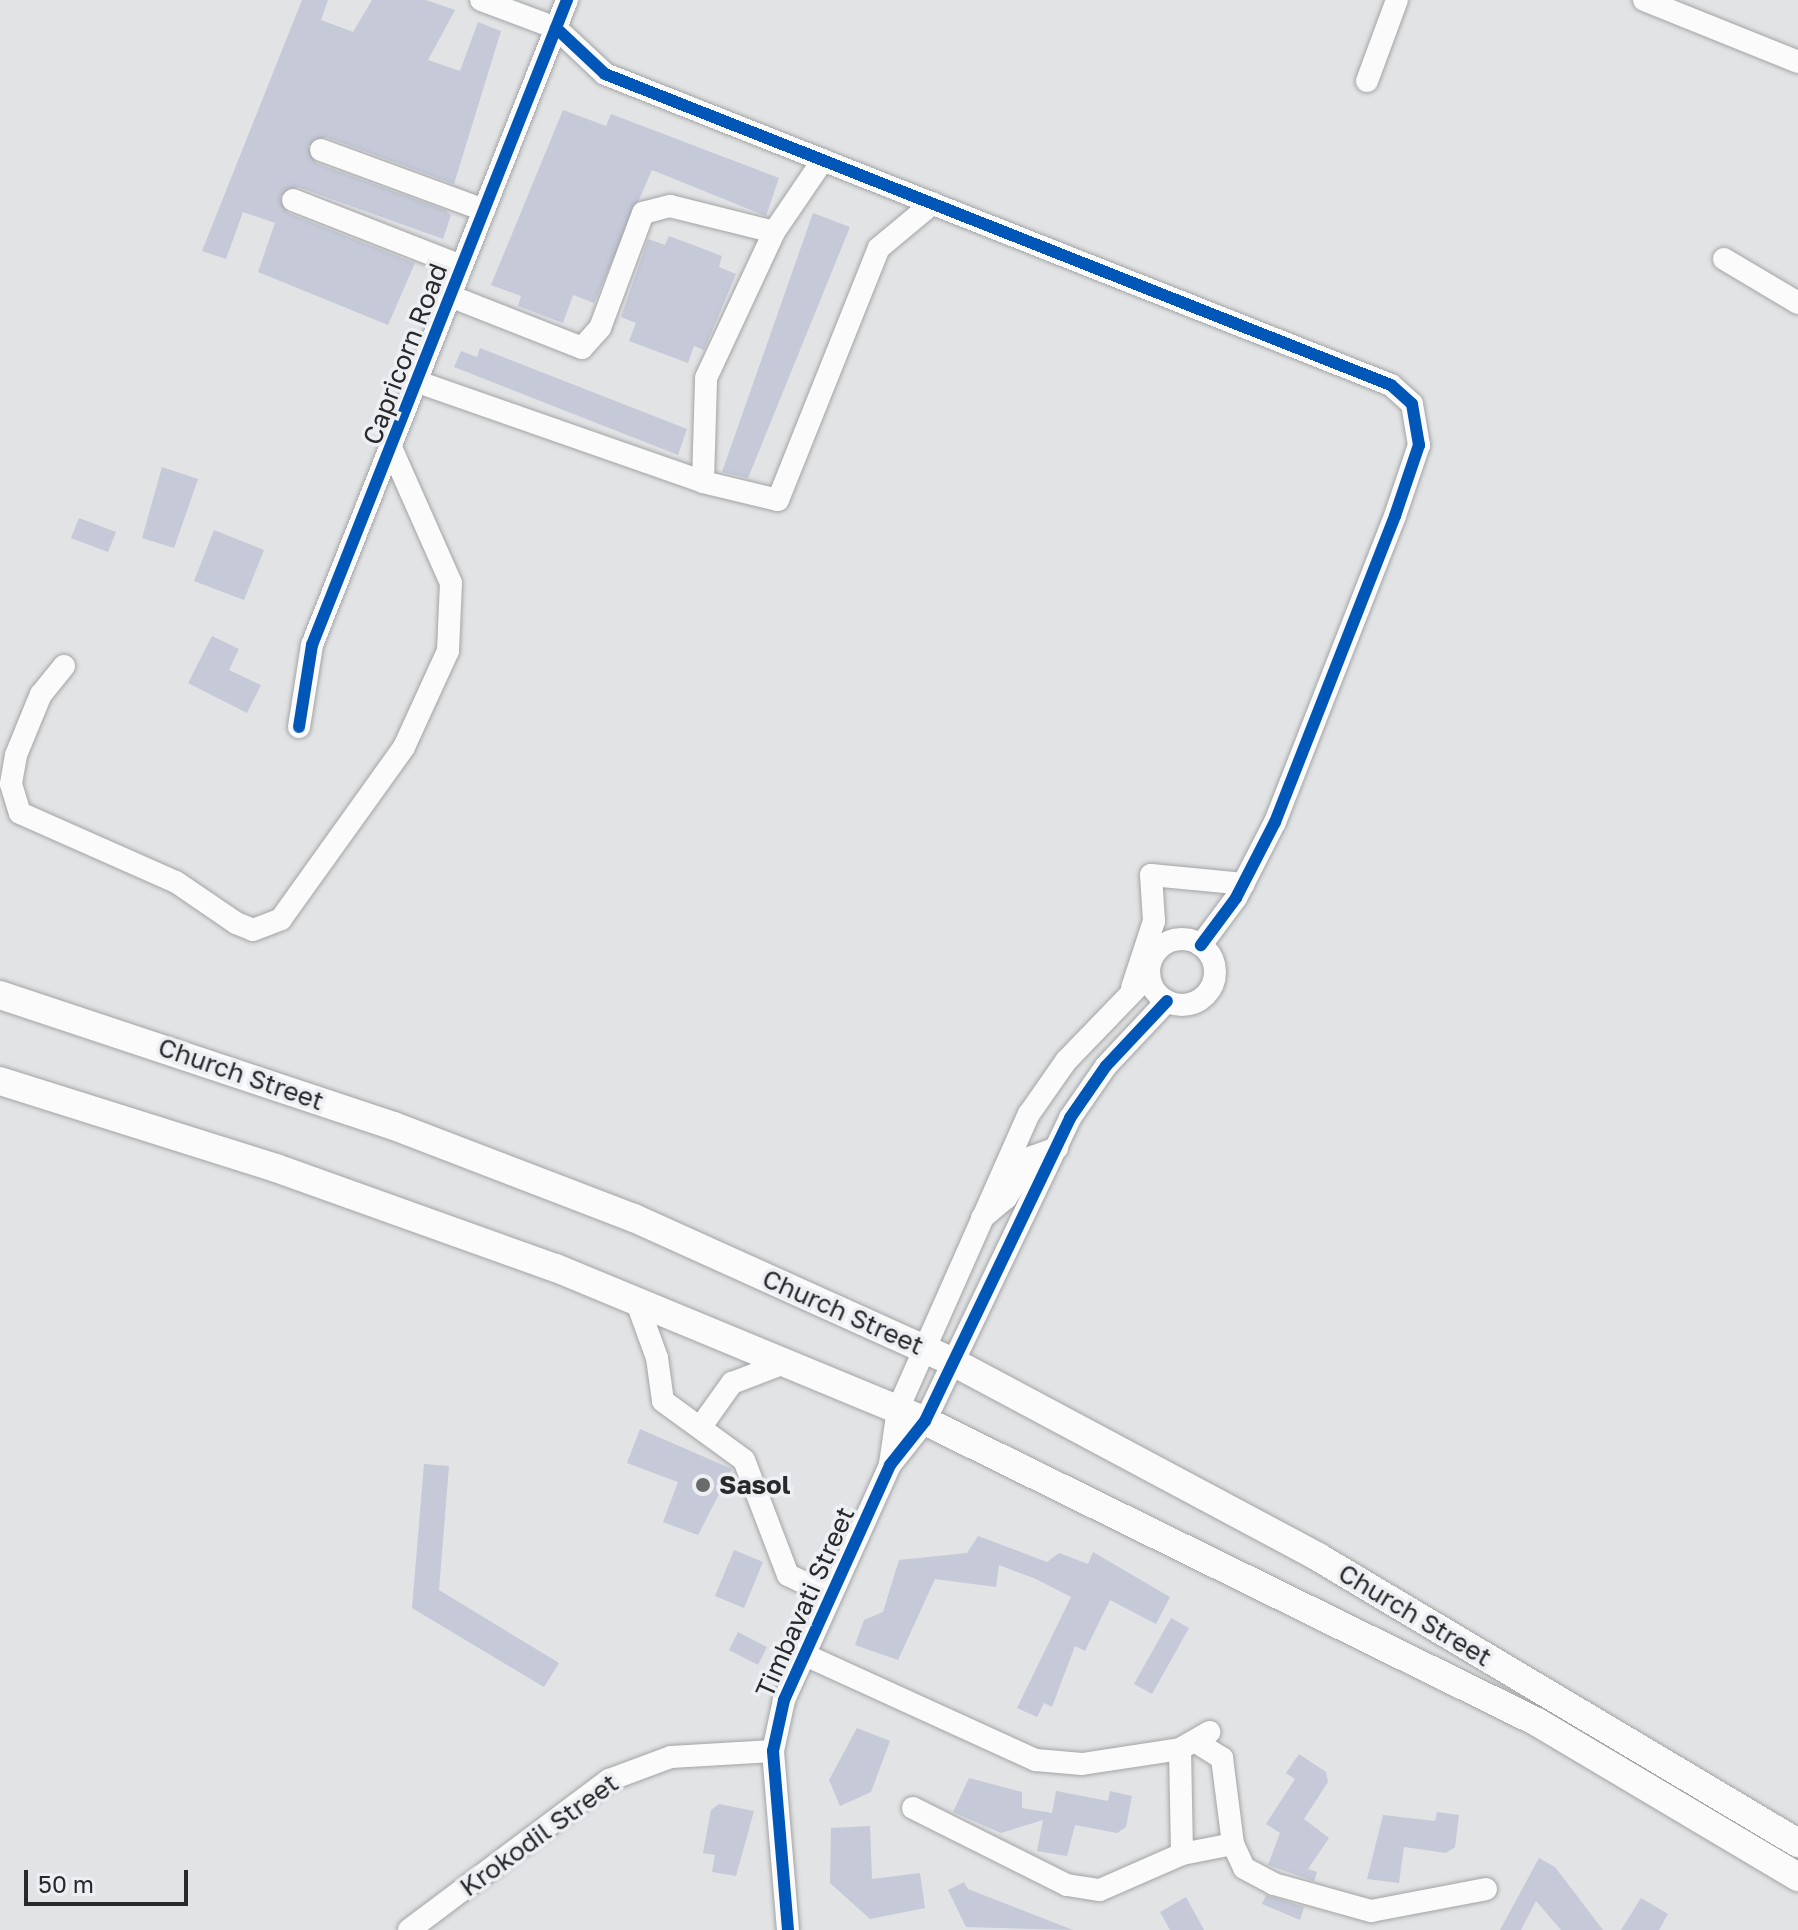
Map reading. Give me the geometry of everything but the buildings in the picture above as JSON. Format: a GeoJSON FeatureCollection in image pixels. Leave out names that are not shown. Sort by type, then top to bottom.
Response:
{"type":"FeatureCollection","features":[{"type":"Feature","properties":{"kind":"main road","name":"Church Street"},"geometry":{"type":"LineString","coordinates":[[0,995],[436,1142],[634,1218],[955,1363],[1318,1557],[1798,1843]]}},
{"type":"Feature","properties":{"kind":"main road","name":"Church Street"},"geometry":{"type":"LineString","coordinates":[[0,1081],[276,1168],[636,1300],[898,1409],[1537,1722],[1798,1877]]}},
{"type":"Feature","properties":{"kind":"street"},"geometry":{"type":"LineString","coordinates":[[481,0],[556,28],[605,74],[1391,385],[1417,415],[1419,445],[1395,516],[1244,884],[1201,945]]}},
{"type":"Feature","properties":{"kind":"street","name":"Capricorn Road"},"geometry":{"type":"LineString","coordinates":[[299,727],[312,645],[392,450],[567,0]]}},
{"type":"Feature","properties":{"kind":"street"},"geometry":{"type":"LineString","coordinates":[[1367,81],[1397,0]]}},
{"type":"Feature","properties":{"kind":"street"},"geometry":{"type":"LineString","coordinates":[[1644,0],[1798,62]]}},
{"type":"Feature","properties":{"kind":"street"},"geometry":{"type":"LineString","coordinates":[[321,150],[484,210]]}},
{"type":"Feature","properties":{"kind":"street"},"geometry":{"type":"LineString","coordinates":[[703,482],[706,378],[774,232],[823,160]]}},
{"type":"Feature","properties":{"kind":"street"},"geometry":{"type":"LineString","coordinates":[[293,200],[461,266]]}},
{"type":"Feature","properties":{"kind":"street"},"geometry":{"type":"LineString","coordinates":[[418,382],[703,482],[778,500],[879,248],[933,203]]}},
{"type":"Feature","properties":{"kind":"street"},"geometry":{"type":"LineString","coordinates":[[450,296],[582,348],[600,328],[634,227],[651,207],[774,232]]}},
{"type":"Feature","properties":{"kind":"street"},"geometry":{"type":"LineString","coordinates":[[1724,259],[1798,303]]}},
{"type":"Feature","properties":{"kind":"street"},"geometry":{"type":"LineString","coordinates":[[64,666],[41,694],[16,755],[11,784],[20,813],[176,882],[236,923],[253,930],[281,919],[404,747],[448,651],[451,583],[392,450]]}},
{"type":"Feature","properties":{"kind":"street"},"geometry":{"type":"LineString","coordinates":[[1140,982],[1154,921],[1151,875],[1244,884]]}},
{"type":"Feature","properties":{"kind":"street"},"geometry":{"type":"LineString","coordinates":[[1181,939],[1201,945],[1214,963],[1213,984],[1199,1001],[1167,1001],[1140,982],[1162,946],[1181,939]]}},
{"type":"Feature","properties":{"kind":"street","name":"Timbavati Street"},"geometry":{"type":"LineString","coordinates":[[890,1465],[898,1409],[978,1221],[1045,1088],[1140,982]]}},
{"type":"Feature","properties":{"kind":"street","name":"Timbavati Street"},"geometry":{"type":"LineString","coordinates":[[788,1930],[773,1751],[803,1654],[890,1465],[925,1421],[1086,1090],[1167,1001]]}},
{"type":"Feature","properties":{"kind":"street"},"geometry":{"type":"LineString","coordinates":[[978,1221],[1006,1198],[1032,1157],[1057,1148]]}},
{"type":"Feature","properties":{"kind":"street"},"geometry":{"type":"LineString","coordinates":[[636,1300],[657,1358],[663,1401],[702,1425],[744,1460],[788,1575],[830,1595]]}},
{"type":"Feature","properties":{"kind":"street"},"geometry":{"type":"LineString","coordinates":[[702,1425],[732,1383],[784,1363]]}},
{"type":"Feature","properties":{"kind":"street"},"geometry":{"type":"LineString","coordinates":[[803,1654],[1036,1760],[1082,1764],[1195,1741],[1222,1758],[1233,1844],[1244,1868],[1274,1884],[1360,1910],[1486,1889]]}},
{"type":"Feature","properties":{"kind":"street"},"geometry":{"type":"LineString","coordinates":[[1182,1854],[1195,1741]]}},
{"type":"Feature","properties":{"kind":"street","name":"Krokodil Street"},"geometry":{"type":"LineString","coordinates":[[409,1930],[609,1780],[671,1757],[773,1751]]}},
{"type":"Feature","properties":{"kind":"street"},"geometry":{"type":"LineString","coordinates":[[913,1808],[1067,1885],[1100,1890],[1182,1854],[1233,1844]]}},
{"type":"Feature","properties":{"kind":"cycle path"},"geometry":{"type":"LineString","coordinates":[[299,727],[312,645],[567,0]]}},
{"type":"Feature","properties":{"kind":"cycle path"},"geometry":{"type":"LineString","coordinates":[[556,28],[605,74],[1391,385],[1412,404],[1419,445],[1395,516],[1275,822],[1236,898],[1201,945]]}},
{"type":"Feature","properties":{"kind":"cycle path"},"geometry":{"type":"LineString","coordinates":[[788,1930],[773,1751],[784,1700],[890,1465],[925,1421],[1070,1118],[1106,1066],[1167,1001]]}},
{"type":"Feature","properties":{"kind":"place","name":"Sasol"},"geometry":{"type":"Point","coordinates":[703,1485]}}]}
